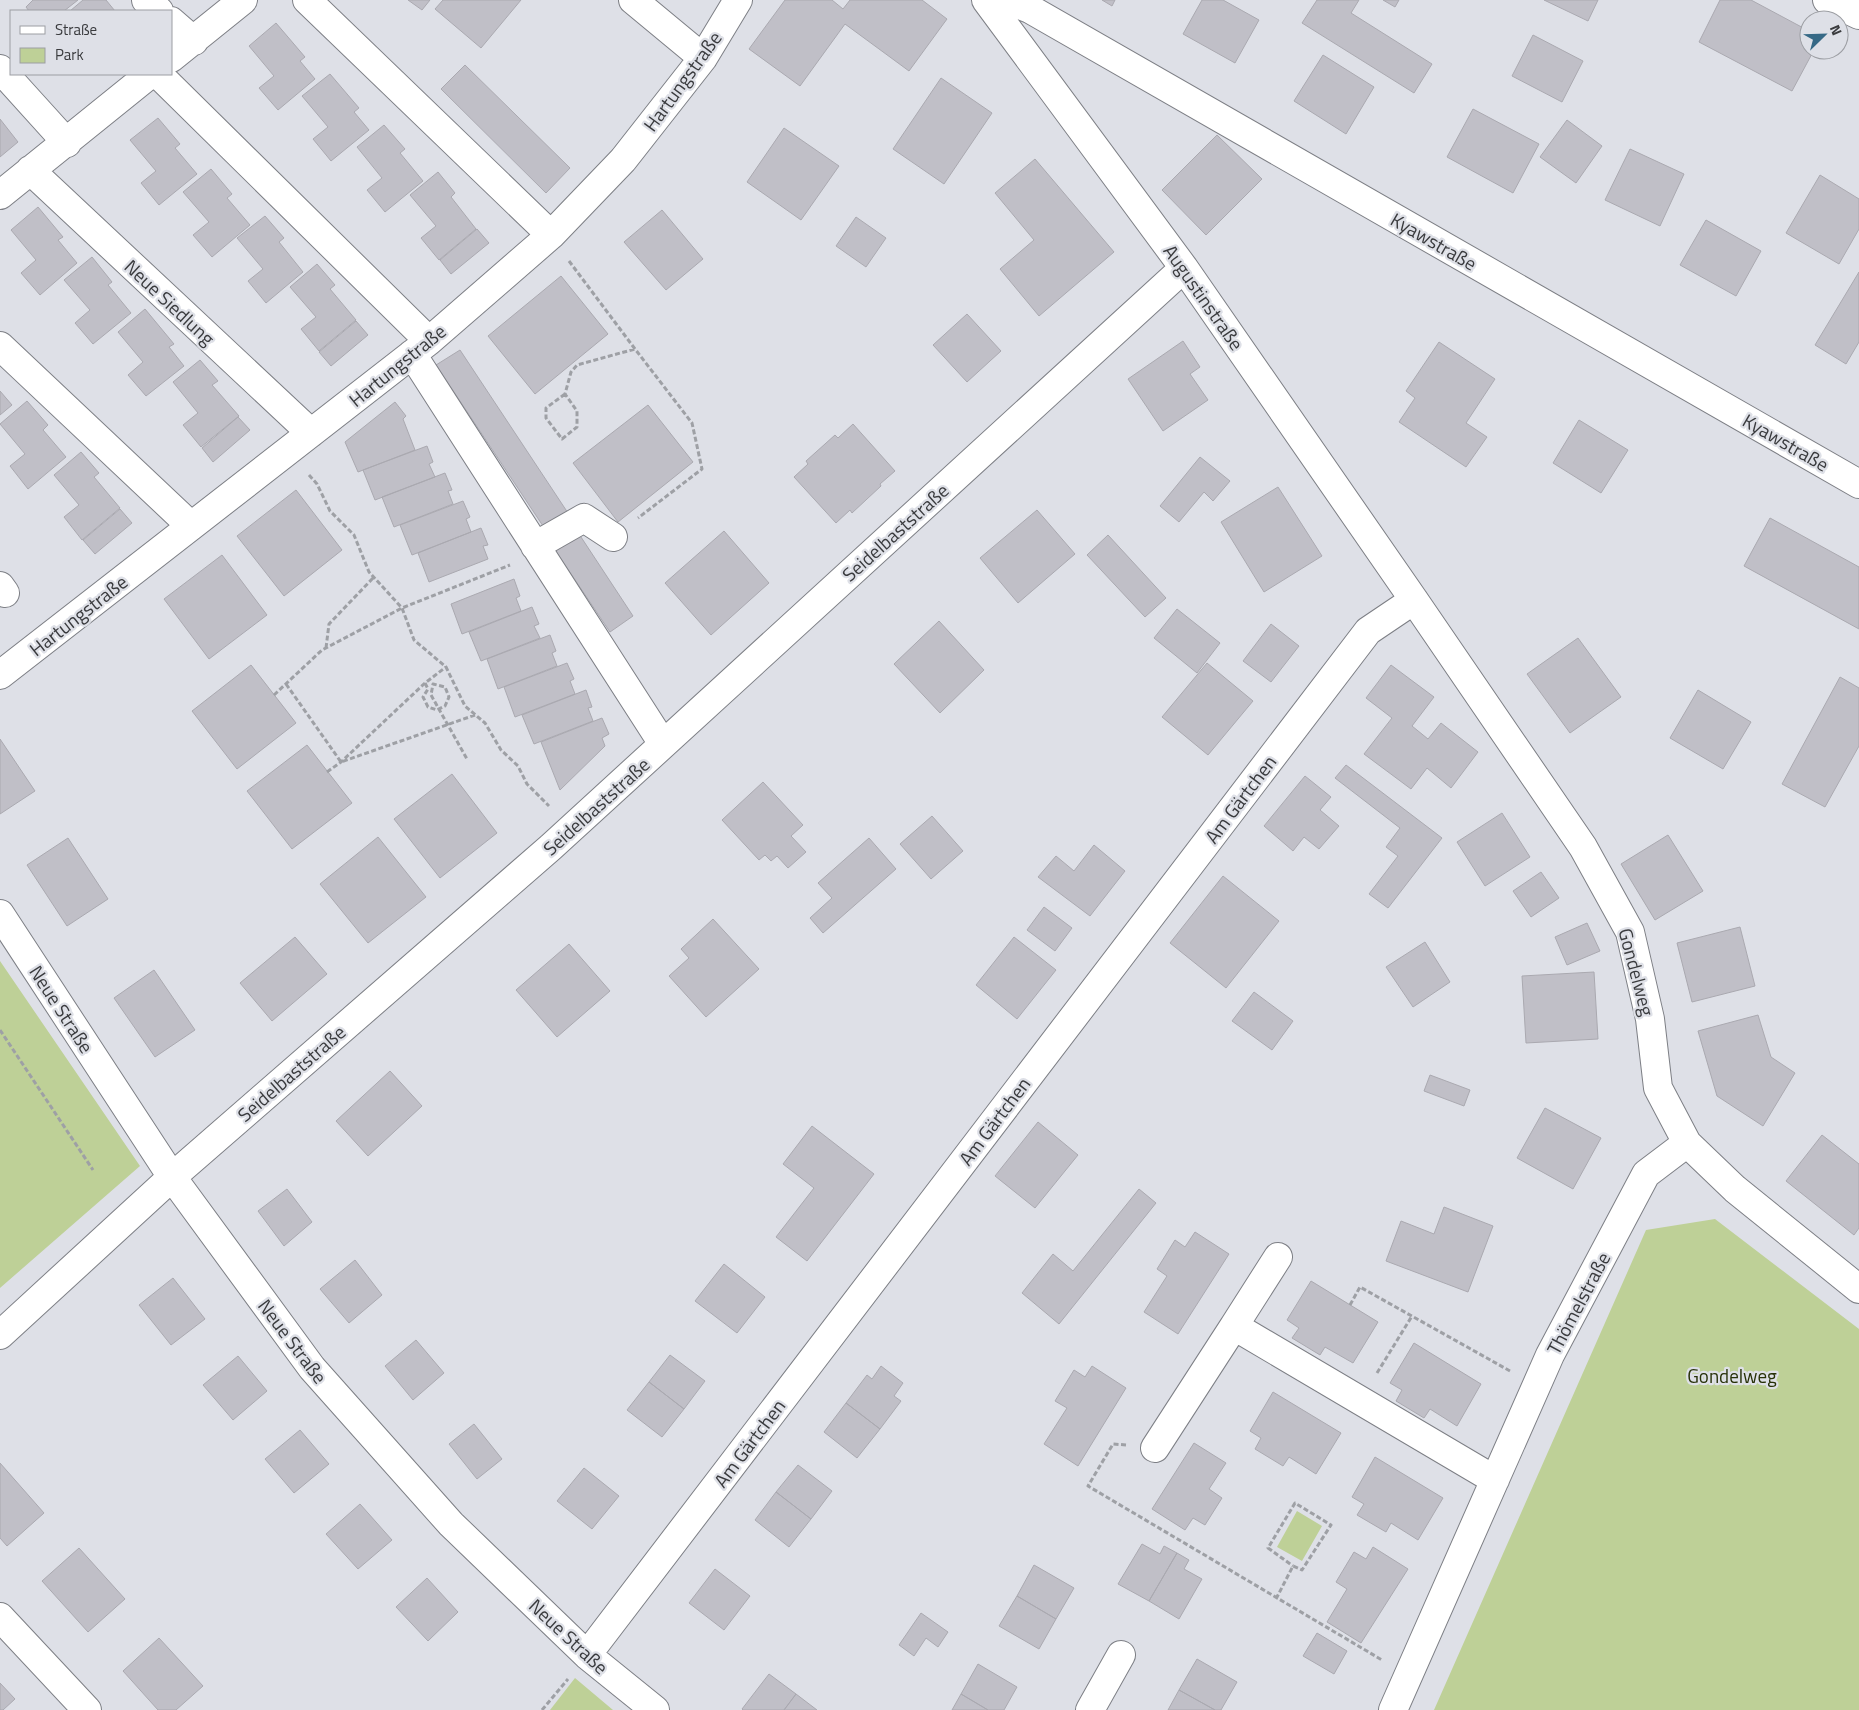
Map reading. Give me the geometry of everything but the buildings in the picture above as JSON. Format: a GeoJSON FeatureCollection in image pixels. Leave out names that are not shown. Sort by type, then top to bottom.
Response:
{"type":"FeatureCollection","features":[{"type":"Feature","properties":{"kind":"street"},"geometry":{"type":"LineString","coordinates":[[146,0],[158,10]]}},
{"type":"Feature","properties":{"kind":"street"},"geometry":{"type":"LineString","coordinates":[[172,57],[243,0]]}},
{"type":"Feature","properties":{"kind":"street"},"geometry":{"type":"LineString","coordinates":[[307,0],[551,235]]}},
{"type":"Feature","properties":{"kind":"street"},"geometry":{"type":"LineString","coordinates":[[633,0],[703,58]]}},
{"type":"Feature","properties":{"kind":"street","name":"Hartungstraße"},"geometry":{"type":"LineString","coordinates":[[0,675],[420,347],[551,235],[623,160],[703,58],[738,0]]}},
{"type":"Feature","properties":{"kind":"street","name":"Augustinstraße"},"geometry":{"type":"LineString","coordinates":[[986,0],[1184,268],[1414,600]]}},
{"type":"Feature","properties":{"kind":"street","name":"Kyawstraße"},"geometry":{"type":"LineString","coordinates":[[1008,0],[1030,9],[1859,484]]}},
{"type":"Feature","properties":{"kind":"street"},"geometry":{"type":"LineString","coordinates":[[1827,0],[1859,15]]}},
{"type":"Feature","properties":{"kind":"street"},"geometry":{"type":"LineString","coordinates":[[172,22],[194,41]]}},
{"type":"Feature","properties":{"kind":"street"},"geometry":{"type":"LineString","coordinates":[[0,70],[67,143]]}},
{"type":"Feature","properties":{"kind":"street"},"geometry":{"type":"LineString","coordinates":[[0,195],[67,143],[149,75]]}},
{"type":"Feature","properties":{"kind":"street"},"geometry":{"type":"LineString","coordinates":[[159,75],[420,347],[538,549],[663,744]]}},
{"type":"Feature","properties":{"kind":"street","name":"Neue Siedlung"},"geometry":{"type":"LineString","coordinates":[[30,170],[311,433]]}},
{"type":"Feature","properties":{"kind":"street","name":"Seidelbaststraße"},"geometry":{"type":"LineString","coordinates":[[0,1335],[172,1177],[544,853],[1184,268]]}},
{"type":"Feature","properties":{"kind":"street"},"geometry":{"type":"LineString","coordinates":[[0,346],[191,526]]}},
{"type":"Feature","properties":{"kind":"street"},"geometry":{"type":"LineString","coordinates":[[538,549],[584,518],[613,537]]}},
{"type":"Feature","properties":{"kind":"street","name":"Gondelweg"},"geometry":{"type":"LineString","coordinates":[[1414,600],[1583,847],[1630,932],[1650,1019],[1658,1088],[1687,1144],[1735,1188],[1859,1289]]}},
{"type":"Feature","properties":{"kind":"street","name":"Am Gärtchen"},"geometry":{"type":"LineString","coordinates":[[587,1655],[1368,631],[1414,600]]}},
{"type":"Feature","properties":{"kind":"street","name":"Neue Straße"},"geometry":{"type":"LineString","coordinates":[[0,914],[172,1177],[312,1368],[451,1524],[587,1655],[654,1710]]}},
{"type":"Feature","properties":{"kind":"street","name":"Thömelstraße"},"geometry":{"type":"LineString","coordinates":[[1393,1710],[1550,1355],[1646,1174],[1687,1144]]}},
{"type":"Feature","properties":{"kind":"street"},"geometry":{"type":"LineString","coordinates":[[1155,1448],[1278,1257]]}},
{"type":"Feature","properties":{"kind":"street"},"geometry":{"type":"LineString","coordinates":[[1234,1326],[1495,1480]]}},
{"type":"Feature","properties":{"kind":"street"},"geometry":{"type":"LineString","coordinates":[[0,1617],[87,1710]]}},
{"type":"Feature","properties":{"kind":"street"},"geometry":{"type":"LineString","coordinates":[[1090,1710],[1121,1655]]}},
{"type":"Feature","properties":{"kind":"path"},"geometry":{"type":"LineString","coordinates":[[551,235],[692,423],[702,469],[613,537]]}},
{"type":"Feature","properties":{"kind":"path"},"geometry":{"type":"LineString","coordinates":[[565,394],[577,411],[577,427],[562,439],[546,418],[546,408],[565,394],[571,372],[577,365],[635,349]]}},
{"type":"Feature","properties":{"kind":"path"},"geometry":{"type":"LineString","coordinates":[[287,452],[318,484],[330,511],[354,536],[369,572],[402,608],[414,640],[446,667],[465,706],[485,723],[501,750],[518,766],[527,784],[571,827]]}},
{"type":"Feature","properties":{"kind":"path"},"geometry":{"type":"LineString","coordinates":[[274,695],[326,648],[402,608],[538,549]]}},
{"type":"Feature","properties":{"kind":"path"},"geometry":{"type":"LineString","coordinates":[[326,648],[329,624],[374,577]]}},
{"type":"Feature","properties":{"kind":"path"},"geometry":{"type":"LineString","coordinates":[[327,772],[341,762],[426,683],[446,667]]}},
{"type":"Feature","properties":{"kind":"path"},"geometry":{"type":"LineString","coordinates":[[426,683],[428,689],[423,697],[428,707],[437,710],[445,706],[449,697],[445,687],[433,684],[431,695],[436,703],[440,711],[467,759]]}},
{"type":"Feature","properties":{"kind":"path"},"geometry":{"type":"LineString","coordinates":[[286,684],[341,762]]}},
{"type":"Feature","properties":{"kind":"path"},"geometry":{"type":"LineString","coordinates":[[341,762],[475,715]]}},
{"type":"Feature","properties":{"kind":"path"},"geometry":{"type":"LineString","coordinates":[[0,1030],[93,1170]]}},
{"type":"Feature","properties":{"kind":"path"},"geometry":{"type":"LineString","coordinates":[[1350,1305],[1360,1287],[1536,1386]]}},
{"type":"Feature","properties":{"kind":"path"},"geometry":{"type":"LineString","coordinates":[[1359,1400],[1412,1316]]}},
{"type":"Feature","properties":{"kind":"path"},"geometry":{"type":"LineString","coordinates":[[1155,1448],[1113,1444],[1088,1486],[1408,1676]]}},
{"type":"Feature","properties":{"kind":"path"},"geometry":{"type":"LineString","coordinates":[[1295,1504],[1331,1525],[1302,1570],[1293,1566],[1268,1548],[1295,1504]]}},
{"type":"Feature","properties":{"kind":"path"},"geometry":{"type":"LineString","coordinates":[[1276,1599],[1293,1566]]}},
{"type":"Feature","properties":{"kind":"path"},"geometry":{"type":"LineString","coordinates":[[542,1710],[587,1655]]}},
{"type":"Feature","properties":{"kind":"green space"},"geometry":{"type":"Polygon","coordinates":[[[0,961],[140,1166],[0,1288],[0,961]]]}},
{"type":"Feature","properties":{"kind":"green space"},"geometry":{"type":"Polygon","coordinates":[[[1715,1219],[1859,1329],[1859,1710],[1434,1710],[1646,1230],[1715,1219]]]}},
{"type":"Feature","properties":{"kind":"green space"},"geometry":{"type":"Polygon","coordinates":[[[1297,1511],[1322,1526],[1302,1561],[1277,1547],[1297,1511]]]}},
{"type":"Feature","properties":{"kind":"green space"},"geometry":{"type":"Polygon","coordinates":[[[575,1678],[613,1710],[550,1710],[575,1678]]]}}]}
